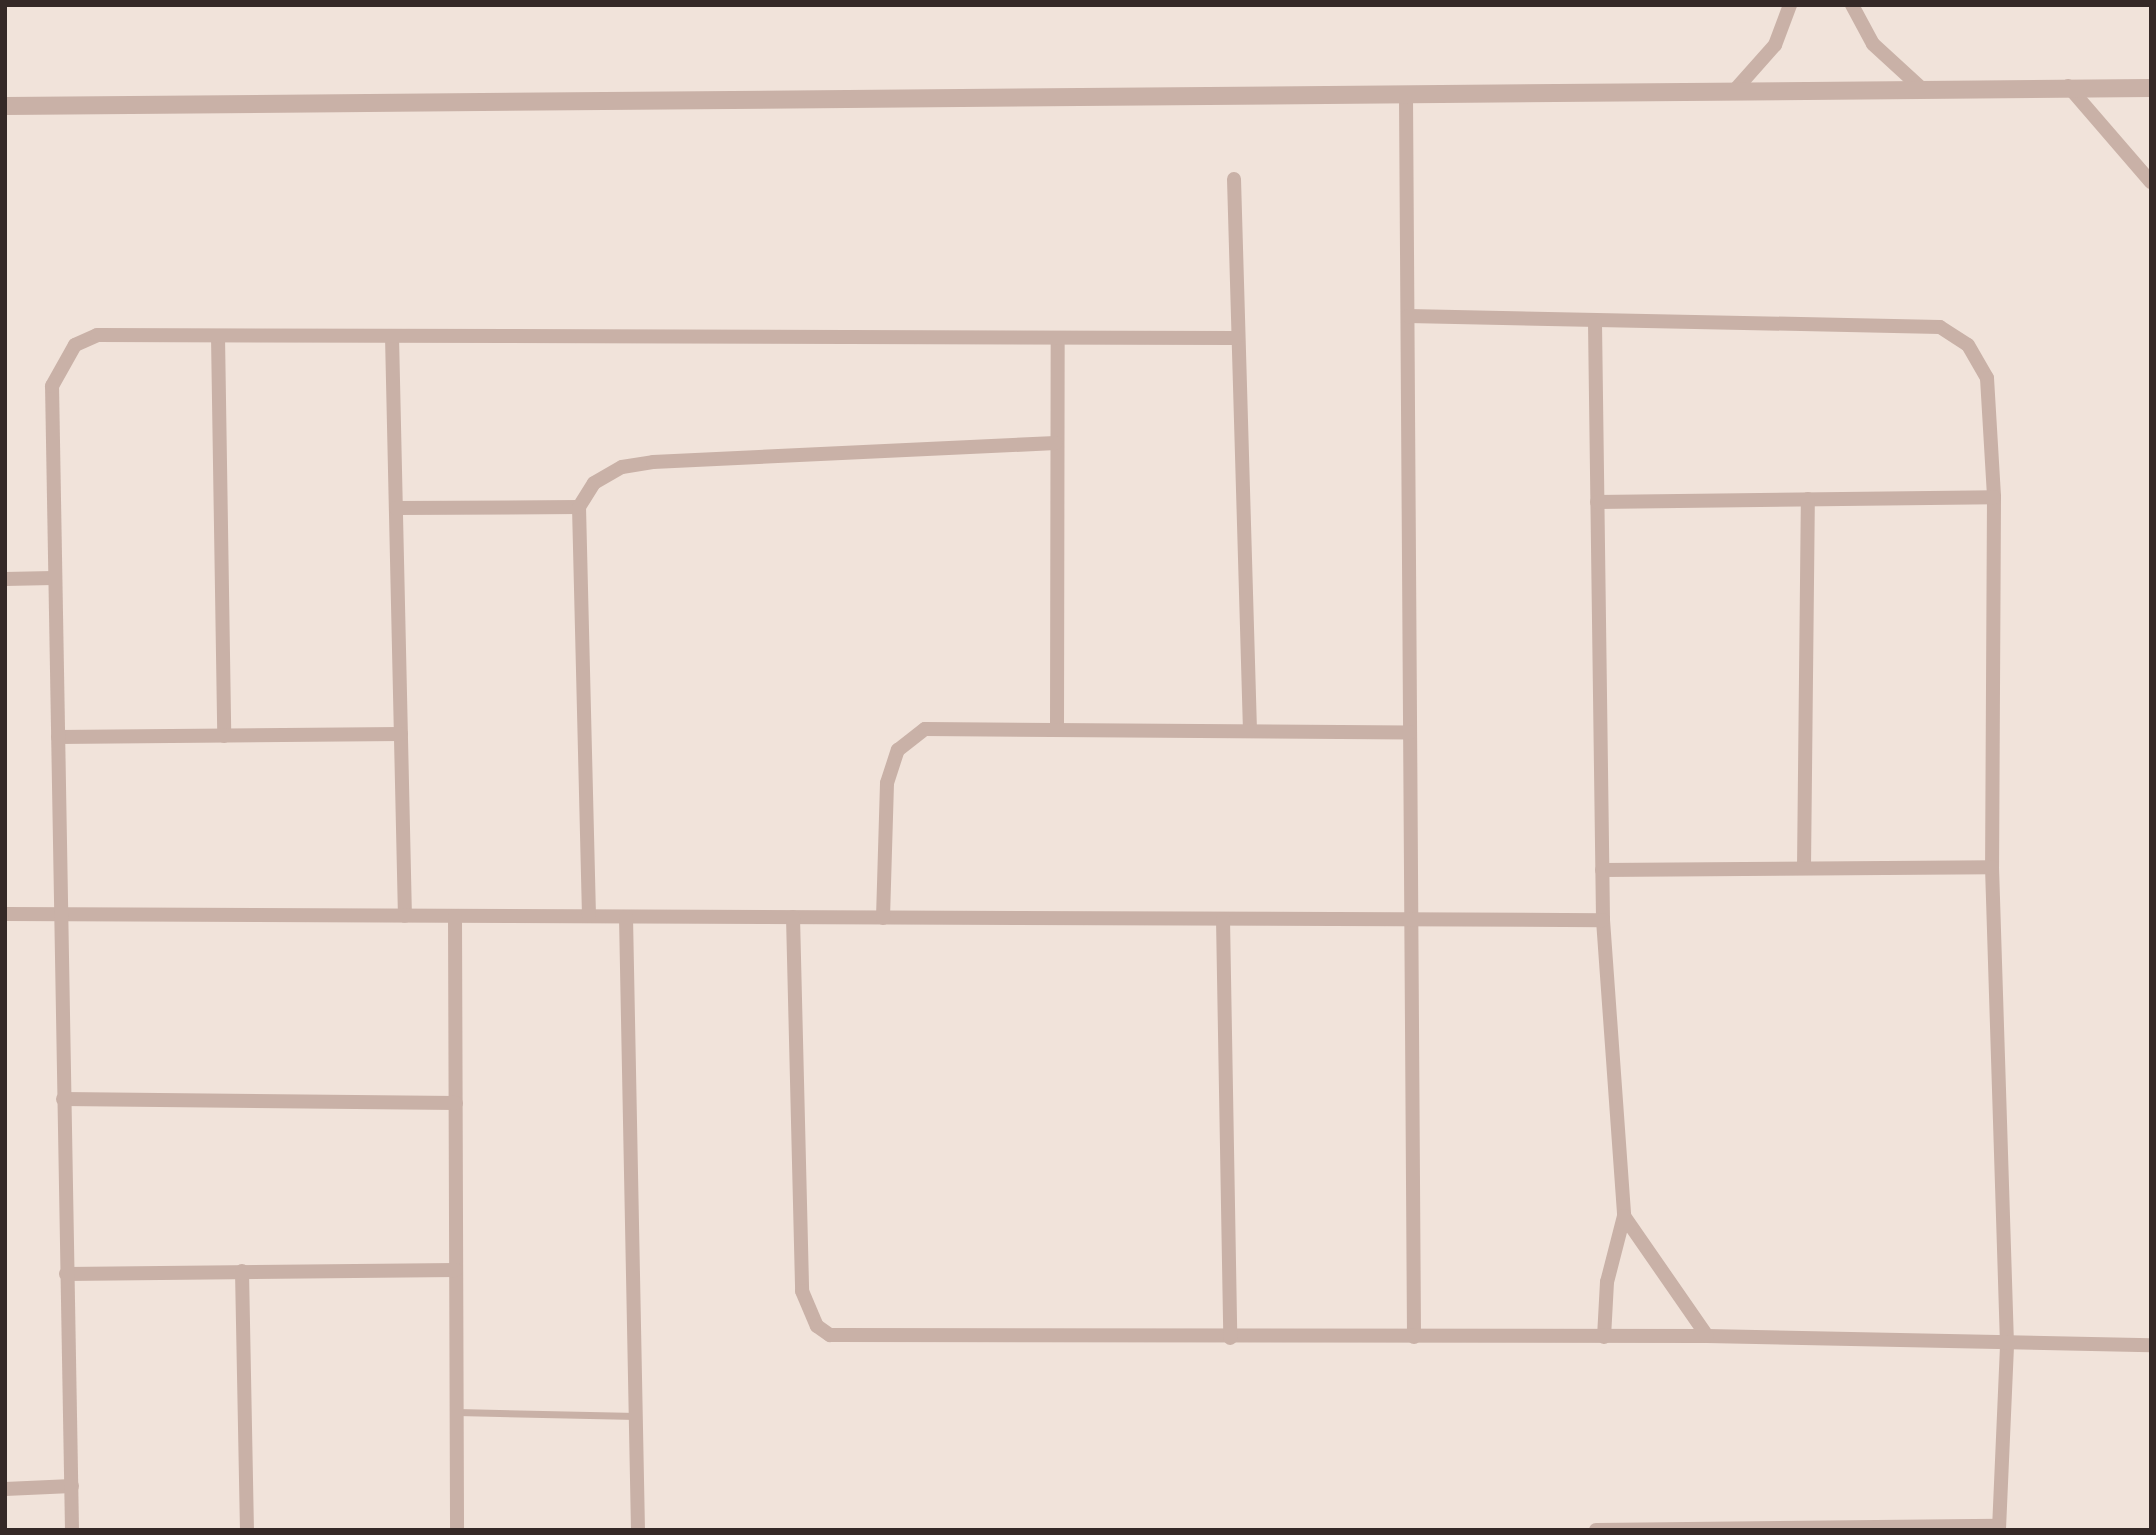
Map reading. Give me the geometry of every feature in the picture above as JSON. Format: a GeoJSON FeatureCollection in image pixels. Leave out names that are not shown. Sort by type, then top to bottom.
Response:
{"type":"FeatureCollection","features":[{"type":"Feature","properties":{"kind":"street"},"geometry":{"type":"LineString","coordinates":[[1735,90],[1775,45],[1790,5]]}},
{"type":"Feature","properties":{"kind":"street"},"geometry":{"type":"LineString","coordinates":[[1852,5],[1873,44],[1920,87]]}},
{"type":"Feature","properties":{"kind":"street"},"geometry":{"type":"LineString","coordinates":[[2068,86],[2151,182]]}},
{"type":"Feature","properties":{"kind":"street"},"geometry":{"type":"LineString","coordinates":[[5,106],[1406,97],[1920,87],[2151,88]]}},
{"type":"Feature","properties":{"kind":"street"},"geometry":{"type":"LineString","coordinates":[[1406,97],[1414,1337]]}},
{"type":"Feature","properties":{"kind":"street"},"geometry":{"type":"LineString","coordinates":[[1234,179],[1236,338],[1250,730]]}},
{"type":"Feature","properties":{"kind":"street"},"geometry":{"type":"LineString","coordinates":[[1408,316],[1595,323],[1940,327],[1955,334],[1978,360],[1992,398],[1992,867],[2007,1346],[1999,1528],[1596,1530]]}},
{"type":"Feature","properties":{"kind":"street"},"geometry":{"type":"LineString","coordinates":[[1595,323],[1603,920],[1624,1216],[1607,1282],[1604,1336]]}},
{"type":"Feature","properties":{"kind":"street"},"geometry":{"type":"LineString","coordinates":[[72,1530],[53,578],[52,386],[60,363],[97,335],[1236,338]]}},
{"type":"Feature","properties":{"kind":"street"},"geometry":{"type":"LineString","coordinates":[[218,336],[224,736]]}},
{"type":"Feature","properties":{"kind":"street"},"geometry":{"type":"LineString","coordinates":[[392,336],[405,916]]}},
{"type":"Feature","properties":{"kind":"street"},"geometry":{"type":"LineString","coordinates":[[1057,729],[1058,338]]}},
{"type":"Feature","properties":{"kind":"street"},"geometry":{"type":"LineString","coordinates":[[589,916],[579,508],[594,483],[622,467],[653,462],[1056,443]]}},
{"type":"Feature","properties":{"kind":"street"},"geometry":{"type":"LineString","coordinates":[[1597,502],[1994,497]]}},
{"type":"Feature","properties":{"kind":"street"},"geometry":{"type":"LineString","coordinates":[[1804,868],[1808,499]]}},
{"type":"Feature","properties":{"kind":"street"},"geometry":{"type":"LineString","coordinates":[[396,508],[579,508]]}},
{"type":"Feature","properties":{"kind":"street"},"geometry":{"type":"LineString","coordinates":[[5,579],[53,578]]}},
{"type":"Feature","properties":{"kind":"street"},"geometry":{"type":"LineString","coordinates":[[883,918],[887,783],[903,743],[934,727],[1410,732]]}},
{"type":"Feature","properties":{"kind":"street"},"geometry":{"type":"LineString","coordinates":[[58,737],[401,734]]}},
{"type":"Feature","properties":{"kind":"street"},"geometry":{"type":"LineString","coordinates":[[1602,870],[1992,867]]}},
{"type":"Feature","properties":{"kind":"street"},"geometry":{"type":"LineString","coordinates":[[5,914],[1603,920]]}},
{"type":"Feature","properties":{"kind":"street"},"geometry":{"type":"LineString","coordinates":[[455,916],[457,1530]]}},
{"type":"Feature","properties":{"kind":"street"},"geometry":{"type":"LineString","coordinates":[[626,917],[638,1530]]}},
{"type":"Feature","properties":{"kind":"street"},"geometry":{"type":"LineString","coordinates":[[793,917],[802,1291],[817,1326],[845,1337],[1707,1336],[2007,1346],[2151,1345]]}},
{"type":"Feature","properties":{"kind":"street"},"geometry":{"type":"LineString","coordinates":[[1223,919],[1230,1338]]}},
{"type":"Feature","properties":{"kind":"street"},"geometry":{"type":"LineString","coordinates":[[63,1099],[456,1103]]}},
{"type":"Feature","properties":{"kind":"street"},"geometry":{"type":"LineString","coordinates":[[1624,1216],[1707,1336]]}},
{"type":"Feature","properties":{"kind":"street"},"geometry":{"type":"LineString","coordinates":[[66,1274],[456,1270]]}},
{"type":"Feature","properties":{"kind":"street"},"geometry":{"type":"LineString","coordinates":[[242,1271],[247,1530]]}},
{"type":"Feature","properties":{"kind":"street"},"geometry":{"type":"LineString","coordinates":[[5,1489],[72,1486]]}},
{"type":"Feature","properties":{"kind":"lane"},"geometry":{"type":"LineString","coordinates":[[457,1412],[636,1416]]}}]}
